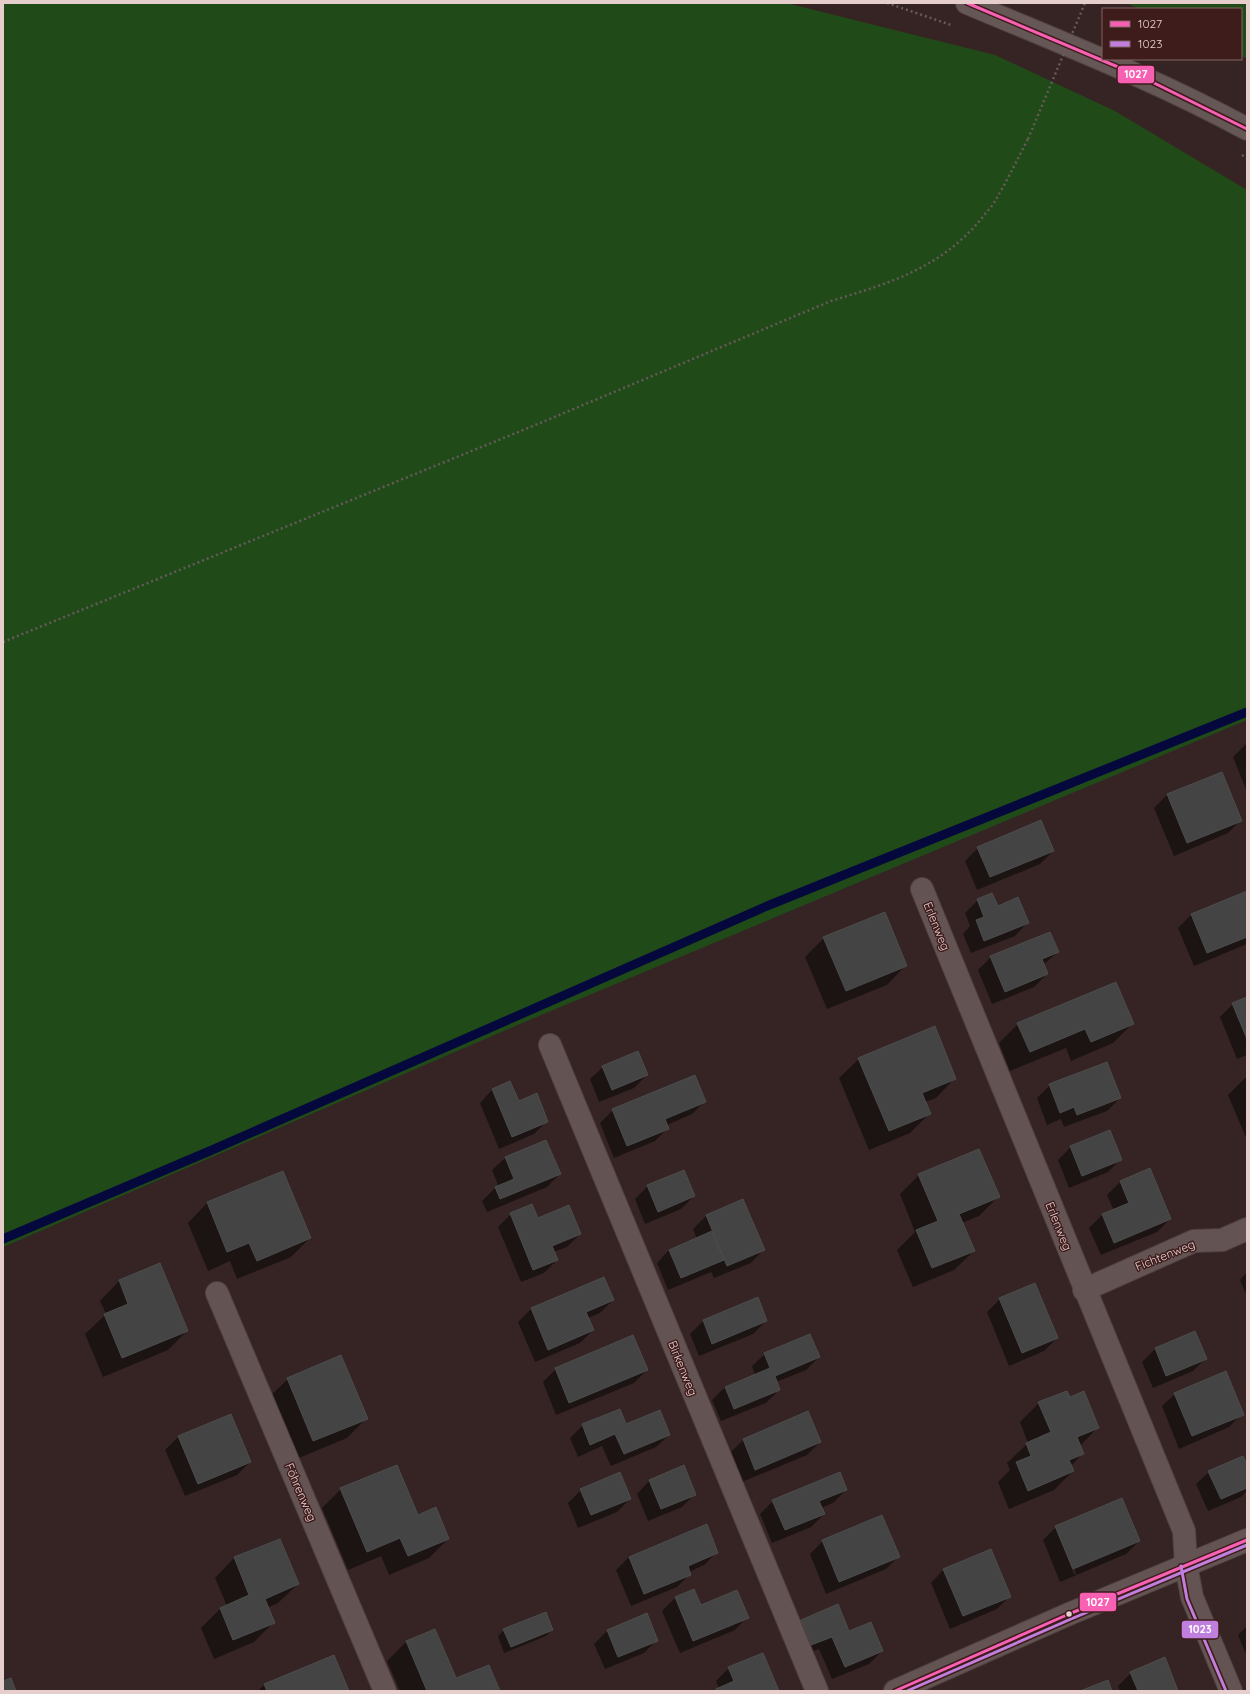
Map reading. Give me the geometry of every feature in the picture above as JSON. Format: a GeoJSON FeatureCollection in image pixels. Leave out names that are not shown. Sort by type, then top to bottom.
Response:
{"type":"FeatureCollection","features":[{"type":"Feature","properties":{"kind":"street"},"geometry":{"type":"LineString","coordinates":[[967,3],[1102,59]]}},
{"type":"Feature","properties":{"kind":"street"},"geometry":{"type":"LineString","coordinates":[[1103,60],[1187,98],[1247,129]]}},
{"type":"Feature","properties":{"kind":"street","name":"Erlenweg"},"geometry":{"type":"LineString","coordinates":[[922,889],[1084,1290],[1184,1532],[1186,1565],[1192,1597],[1231,1691]]}},
{"type":"Feature","properties":{"kind":"street","name":"Birkenweg"},"geometry":{"type":"LineString","coordinates":[[550,1044],[817,1691]]}},
{"type":"Feature","properties":{"kind":"street","name":"Fichtenweg"},"geometry":{"type":"LineString","coordinates":[[1084,1290],[1194,1241],[1222,1240],[1247,1228]]}},
{"type":"Feature","properties":{"kind":"street","name":"Föhrenweg"},"geometry":{"type":"LineString","coordinates":[[217,1293],[385,1691]]}},
{"type":"Feature","properties":{"kind":"street"},"geometry":{"type":"LineString","coordinates":[[896,1691],[1069,1614],[1247,1540]]}},
{"type":"Feature","properties":{"kind":"path"},"geometry":{"type":"LineString","coordinates":[[3,642],[540,423],[831,301],[879,286],[920,269],[946,253],[970,233],[995,202],[1028,139],[1086,3]]}},
{"type":"Feature","properties":{"kind":"green space"},"geometry":{"type":"Polygon","coordinates":[[[3,3],[786,3],[995,55],[1115,111],[1247,190],[1247,720],[527,1021],[3,1247],[3,3]]]}},
{"type":"Feature","properties":{"kind":"green space"},"geometry":{"type":"Polygon","coordinates":[[[1126,3],[1247,3],[1247,58],[1242,56],[1242,8],[1138,8],[1126,3]]]}},
{"type":"Feature","properties":{"kind":"building"},"geometry":{"type":"Polygon","coordinates":[[[1222,772],[1242,821],[1187,843],[1167,794],[1222,772]]]}},
{"type":"Feature","properties":{"kind":"building"},"geometry":{"type":"Polygon","coordinates":[[[1041,820],[1054,851],[990,877],[977,847],[1041,820]]]}},
{"type":"Feature","properties":{"kind":"building"},"geometry":{"type":"Polygon","coordinates":[[[1247,891],[1247,937],[1207,953],[1191,914],[1247,891]]]}},
{"type":"Feature","properties":{"kind":"building"},"geometry":{"type":"Polygon","coordinates":[[[992,893],[998,906],[1018,897],[1029,923],[984,941],[976,920],[984,917],[977,899],[992,893]]]}},
{"type":"Feature","properties":{"kind":"building"},"geometry":{"type":"Polygon","coordinates":[[[885,912],[907,966],[846,991],[823,937],[885,912]]]}},
{"type":"Feature","properties":{"kind":"building"},"geometry":{"type":"Polygon","coordinates":[[[1050,932],[1059,952],[1042,959],[1048,974],[1005,992],[990,956],[1050,932]]]}},
{"type":"Feature","properties":{"kind":"building"},"geometry":{"type":"Polygon","coordinates":[[[1116,982],[1134,1024],[1091,1042],[1085,1029],[1030,1052],[1017,1023],[1116,982]]]}},
{"type":"Feature","properties":{"kind":"building"},"geometry":{"type":"Polygon","coordinates":[[[1247,997],[1247,1039],[1232,1003],[1247,997]]]}},
{"type":"Feature","properties":{"kind":"building"},"geometry":{"type":"Polygon","coordinates":[[[935,1026],[956,1079],[922,1093],[931,1114],[889,1131],[858,1058],[935,1026]]]}},
{"type":"Feature","properties":{"kind":"building"},"geometry":{"type":"Polygon","coordinates":[[[638,1051],[648,1075],[612,1090],[602,1066],[638,1051]]]}},
{"type":"Feature","properties":{"kind":"building"},"geometry":{"type":"Polygon","coordinates":[[[1107,1062],[1121,1098],[1077,1115],[1074,1107],[1060,1113],[1049,1084],[1107,1062]]]}},
{"type":"Feature","properties":{"kind":"building"},"geometry":{"type":"Polygon","coordinates":[[[695,1075],[706,1102],[665,1119],[669,1129],[627,1146],[612,1109],[695,1075]]]}},
{"type":"Feature","properties":{"kind":"building"},"geometry":{"type":"Polygon","coordinates":[[[510,1081],[519,1101],[537,1093],[548,1122],[512,1137],[492,1089],[510,1081]]]}},
{"type":"Feature","properties":{"kind":"building"},"geometry":{"type":"Polygon","coordinates":[[[1110,1130],[1122,1160],[1082,1176],[1070,1146],[1110,1130]]]}},
{"type":"Feature","properties":{"kind":"building"},"geometry":{"type":"Polygon","coordinates":[[[546,1140],[561,1174],[500,1199],[495,1187],[514,1179],[505,1157],[546,1140]]]}},
{"type":"Feature","properties":{"kind":"building"},"geometry":{"type":"Polygon","coordinates":[[[979,1149],[1000,1197],[959,1214],[975,1251],[932,1268],[916,1230],[938,1221],[918,1174],[979,1149]]]}},
{"type":"Feature","properties":{"kind":"building"},"geometry":{"type":"Polygon","coordinates":[[[1150,1168],[1171,1219],[1114,1243],[1102,1214],[1129,1203],[1120,1181],[1150,1168]]]}},
{"type":"Feature","properties":{"kind":"building"},"geometry":{"type":"Polygon","coordinates":[[[684,1170],[695,1196],[658,1212],[647,1185],[684,1170]]]}},
{"type":"Feature","properties":{"kind":"building"},"geometry":{"type":"Polygon","coordinates":[[[283,1171],[311,1238],[257,1261],[249,1243],[227,1252],[207,1202],[283,1171]]]}},
{"type":"Feature","properties":{"kind":"building"},"geometry":{"type":"Polygon","coordinates":[[[743,1199],[765,1250],[727,1266],[706,1215],[743,1199]]]}},
{"type":"Feature","properties":{"kind":"building"},"geometry":{"type":"Polygon","coordinates":[[[532,1204],[538,1218],[569,1205],[581,1234],[552,1246],[558,1260],[533,1270],[510,1213],[532,1204]]]}},
{"type":"Feature","properties":{"kind":"building"},"geometry":{"type":"Polygon","coordinates":[[[712,1231],[724,1260],[681,1278],[669,1250],[712,1231]]]}},
{"type":"Feature","properties":{"kind":"building"},"geometry":{"type":"Polygon","coordinates":[[[160,1263],[188,1331],[122,1358],[104,1314],[128,1304],[119,1280],[160,1263]]]}},
{"type":"Feature","properties":{"kind":"building"},"geometry":{"type":"Polygon","coordinates":[[[604,1277],[614,1300],[586,1312],[594,1330],[548,1350],[531,1308],[604,1277]]]}},
{"type":"Feature","properties":{"kind":"building"},"geometry":{"type":"Polygon","coordinates":[[[1035,1283],[1058,1338],[1022,1353],[999,1298],[1035,1283]]]}},
{"type":"Feature","properties":{"kind":"building"},"geometry":{"type":"Polygon","coordinates":[[[758,1297],[767,1321],[712,1344],[703,1320],[758,1297]]]}},
{"type":"Feature","properties":{"kind":"building"},"geometry":{"type":"Polygon","coordinates":[[[1195,1331],[1207,1359],[1166,1376],[1155,1348],[1195,1331]]]}},
{"type":"Feature","properties":{"kind":"building"},"geometry":{"type":"Polygon","coordinates":[[[810,1334],[820,1357],[775,1376],[780,1390],[734,1409],[725,1387],[770,1368],[764,1353],[810,1334]]]}},
{"type":"Feature","properties":{"kind":"building"},"geometry":{"type":"Polygon","coordinates":[[[633,1335],[648,1370],[569,1403],[555,1368],[633,1335]]]}},
{"type":"Feature","properties":{"kind":"building"},"geometry":{"type":"Polygon","coordinates":[[[341,1355],[368,1419],[313,1441],[287,1378],[341,1355]]]}},
{"type":"Feature","properties":{"kind":"building"},"geometry":{"type":"Polygon","coordinates":[[[1226,1371],[1244,1415],[1192,1436],[1174,1393],[1226,1371]]]}},
{"type":"Feature","properties":{"kind":"building"},"geometry":{"type":"Polygon","coordinates":[[[1067,1391],[1070,1397],[1084,1391],[1099,1428],[1077,1437],[1084,1454],[1069,1460],[1074,1471],[1028,1491],[1016,1462],[1031,1456],[1026,1443],[1051,1432],[1038,1402],[1067,1391]]]}},
{"type":"Feature","properties":{"kind":"building"},"geometry":{"type":"Polygon","coordinates":[[[620,1409],[626,1424],[660,1410],[670,1435],[624,1454],[615,1434],[590,1445],[582,1424],[620,1409]]]}},
{"type":"Feature","properties":{"kind":"building"},"geometry":{"type":"Polygon","coordinates":[[[808,1411],[821,1442],[755,1470],[743,1439],[808,1411]]]}},
{"type":"Feature","properties":{"kind":"building"},"geometry":{"type":"Polygon","coordinates":[[[231,1414],[251,1462],[198,1484],[178,1436],[231,1414]]]}},
{"type":"Feature","properties":{"kind":"building"},"geometry":{"type":"Polygon","coordinates":[[[1243,1456],[1247,1465],[1247,1488],[1221,1499],[1208,1471],[1243,1456]]]}},
{"type":"Feature","properties":{"kind":"building"},"geometry":{"type":"Polygon","coordinates":[[[397,1465],[418,1515],[436,1507],[449,1539],[408,1556],[400,1538],[367,1552],[340,1488],[397,1465]]]}},
{"type":"Feature","properties":{"kind":"building"},"geometry":{"type":"Polygon","coordinates":[[[684,1465],[696,1495],[661,1509],[649,1480],[684,1465]]]}},
{"type":"Feature","properties":{"kind":"building"},"geometry":{"type":"Polygon","coordinates":[[[620,1472],[631,1499],[591,1515],[580,1489],[620,1472]]]}},
{"type":"Feature","properties":{"kind":"building"},"geometry":{"type":"Polygon","coordinates":[[[840,1472],[847,1490],[819,1501],[825,1514],[785,1530],[772,1500],[840,1472]]]}},
{"type":"Feature","properties":{"kind":"building"},"geometry":{"type":"Polygon","coordinates":[[[1122,1498],[1140,1541],[1073,1569],[1055,1526],[1122,1498]]]}},
{"type":"Feature","properties":{"kind":"building"},"geometry":{"type":"Polygon","coordinates":[[[882,1515],[900,1557],[839,1582],[822,1540],[882,1515]]]}},
{"type":"Feature","properties":{"kind":"building"},"geometry":{"type":"Polygon","coordinates":[[[707,1524],[718,1553],[688,1566],[691,1575],[644,1594],[629,1557],[707,1524]]]}},
{"type":"Feature","properties":{"kind":"building"},"geometry":{"type":"Polygon","coordinates":[[[280,1539],[299,1584],[265,1599],[275,1623],[233,1640],[220,1608],[249,1595],[234,1557],[280,1539]]]}},
{"type":"Feature","properties":{"kind":"building"},"geometry":{"type":"Polygon","coordinates":[[[991,1549],[1011,1597],[963,1616],[943,1569],[991,1549]]]}},
{"type":"Feature","properties":{"kind":"building"},"geometry":{"type":"Polygon","coordinates":[[[694,1589],[701,1605],[737,1590],[749,1618],[693,1641],[675,1597],[694,1589]]]}},
{"type":"Feature","properties":{"kind":"building"},"geometry":{"type":"Polygon","coordinates":[[[838,1604],[849,1631],[871,1622],[883,1651],[845,1667],[832,1637],[811,1645],[801,1620],[838,1604]]]}},
{"type":"Feature","properties":{"kind":"building"},"geometry":{"type":"Polygon","coordinates":[[[546,1612],[553,1630],[511,1647],[503,1629],[546,1612]]]}},
{"type":"Feature","properties":{"kind":"building"},"geometry":{"type":"Polygon","coordinates":[[[647,1613],[658,1641],[618,1657],[607,1630],[647,1613]]]}},
{"type":"Feature","properties":{"kind":"building"},"geometry":{"type":"Polygon","coordinates":[[[435,1629],[456,1678],[489,1665],[500,1691],[427,1691],[406,1641],[435,1629]]]}},
{"type":"Feature","properties":{"kind":"building"},"geometry":{"type":"Polygon","coordinates":[[[763,1653],[779,1691],[717,1691],[716,1689],[734,1681],[728,1667],[763,1653]]]}},
{"type":"Feature","properties":{"kind":"building"},"geometry":{"type":"Polygon","coordinates":[[[334,1655],[349,1691],[267,1691],[264,1684],[334,1655]]]}},
{"type":"Feature","properties":{"kind":"building"},"geometry":{"type":"Polygon","coordinates":[[[1165,1657],[1178,1691],[1138,1691],[1130,1672],[1165,1657]]]}},
{"type":"Feature","properties":{"kind":"building"},"geometry":{"type":"Polygon","coordinates":[[[11,1678],[16,1691],[3,1691],[3,1681],[11,1678]]]}},
{"type":"Feature","properties":{"kind":"building"},"geometry":{"type":"Polygon","coordinates":[[[1108,1680],[1112,1691],[1080,1691],[1108,1680]]]}},
{"type":"Feature","properties":{"kind":"waterway"},"geometry":{"type":"LineString","coordinates":[[3,1239],[212,1150],[767,906],[1247,712]]}},
{"type":"Feature","properties":{"kind":"transit line","name":"1027"},"geometry":{"type":"LineString","coordinates":[[967,3],[1144,78],[1247,129]]}},
{"type":"Feature","properties":{"kind":"transit line","name":"1027"},"geometry":{"type":"LineString","coordinates":[[895,1691],[1069,1614],[1247,1540]]}},
{"type":"Feature","properties":{"kind":"transit line","name":"1023"},"geometry":{"type":"LineString","coordinates":[[907,1691],[1071,1619],[1247,1545]]}},
{"type":"Feature","properties":{"kind":"transit line","name":"1023"},"geometry":{"type":"LineString","coordinates":[[1181,1566],[1187,1599],[1226,1691]]}}]}
